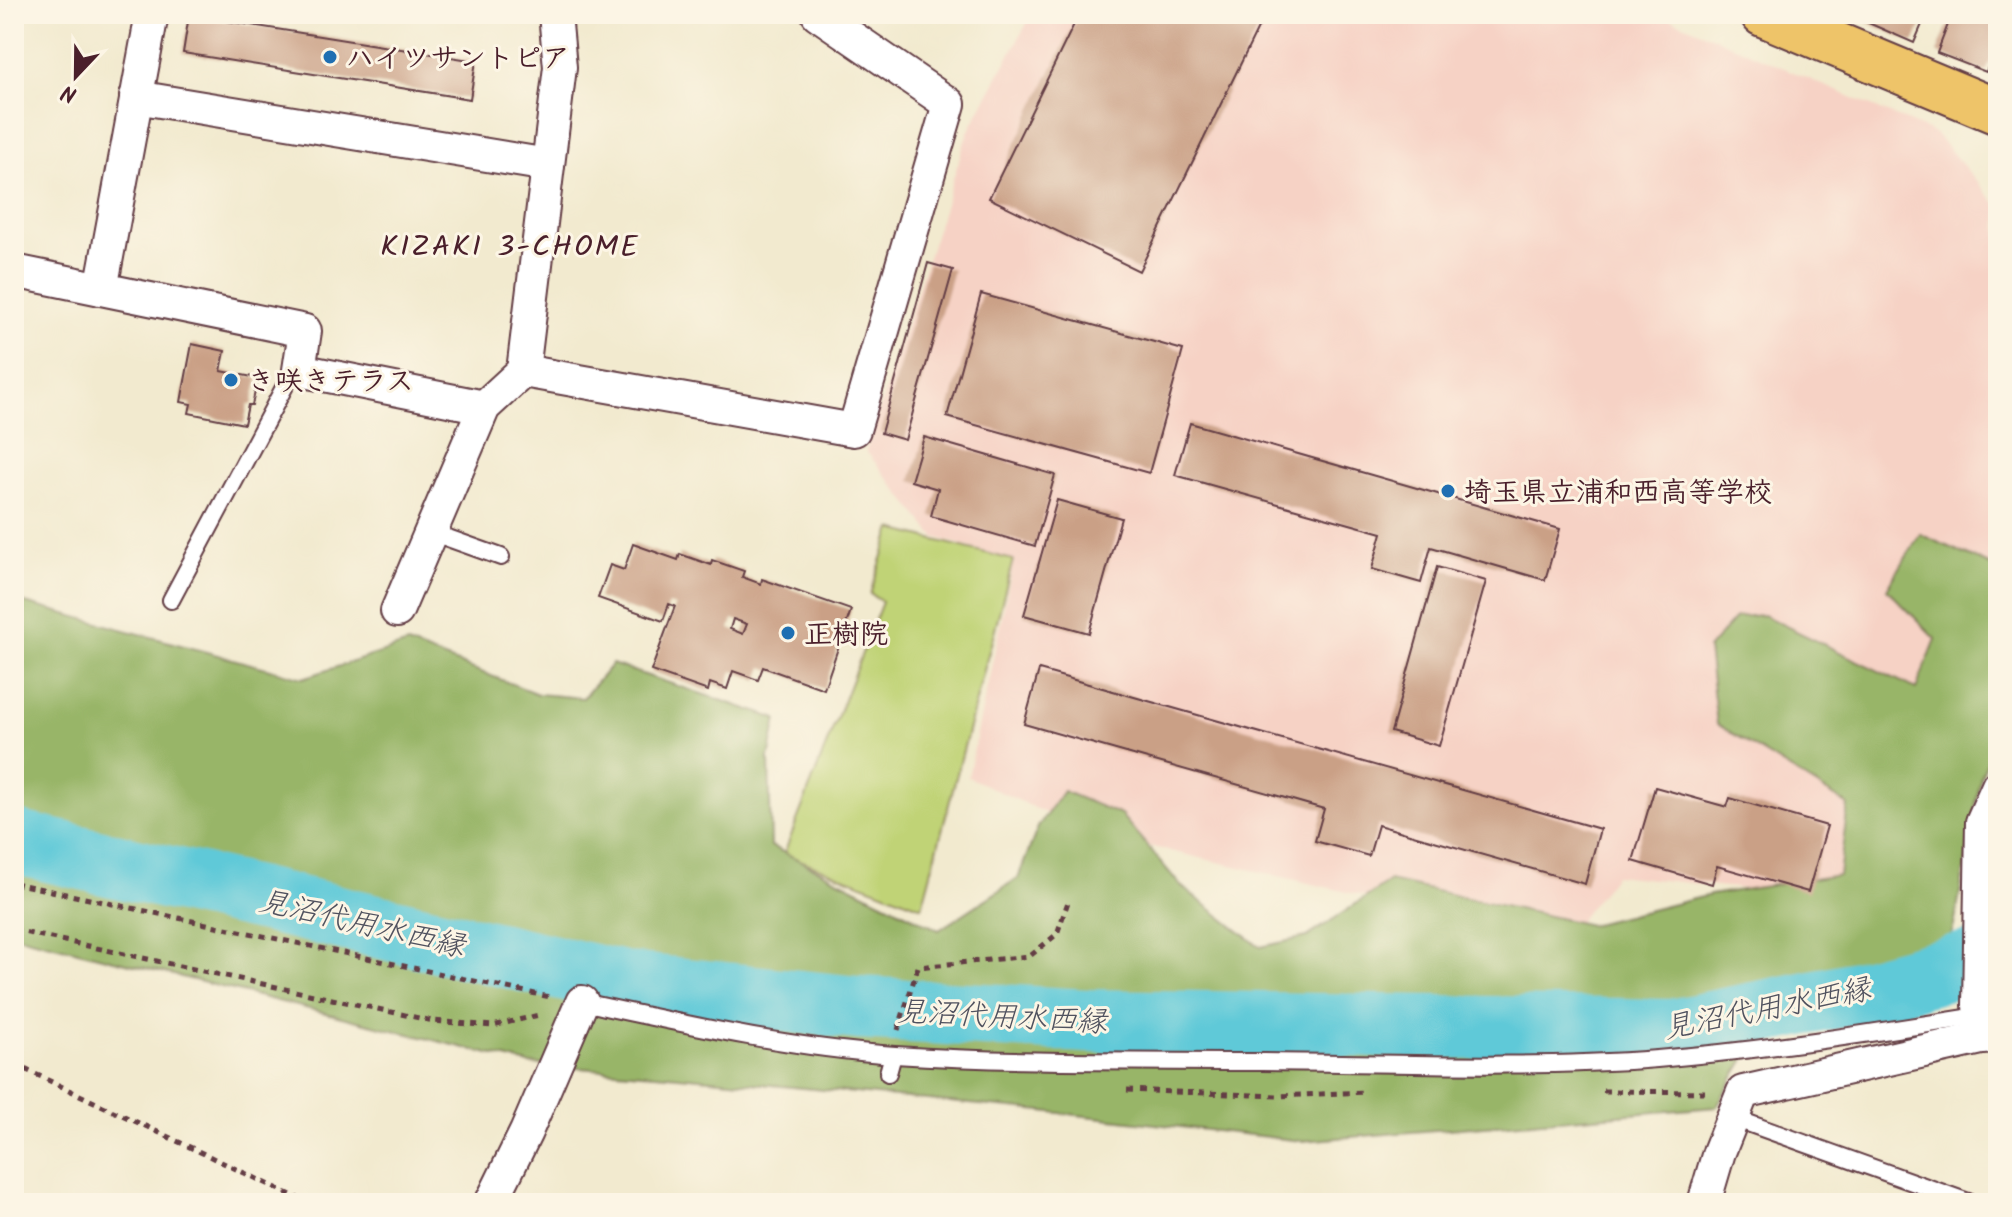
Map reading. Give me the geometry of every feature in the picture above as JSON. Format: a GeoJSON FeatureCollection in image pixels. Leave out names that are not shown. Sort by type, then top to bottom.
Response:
{"type":"FeatureCollection","features":[{"type":"Feature","properties":{"kind":"main road"},"geometry":{"type":"LineString","coordinates":[[1763,14],[1998,112]]}},
{"type":"Feature","properties":{"kind":"street"},"geometry":{"type":"LineString","coordinates":[[101,289],[152,14]]}},
{"type":"Feature","properties":{"kind":"street"},"geometry":{"type":"LineString","coordinates":[[397,611],[484,407],[523,371],[560,67],[555,14]]}},
{"type":"Feature","properties":{"kind":"street"},"geometry":{"type":"LineString","coordinates":[[523,371],[854,430],[949,104],[818,14]]}},
{"type":"Feature","properties":{"kind":"street"},"geometry":{"type":"LineString","coordinates":[[136,97],[548,165]]}},
{"type":"Feature","properties":{"kind":"street"},"geometry":{"type":"LineString","coordinates":[[14,271],[305,331],[299,370],[484,407]]}},
{"type":"Feature","properties":{"kind":"street"},"geometry":{"type":"LineString","coordinates":[[1704,1203],[1731,1117],[1743,1092],[1984,1024],[1979,924],[1998,786]]}},
{"type":"Feature","properties":{"kind":"street"},"geometry":{"type":"LineString","coordinates":[[491,1203],[526,1132],[582,1002]]}},
{"type":"Feature","properties":{"kind":"lane"},"geometry":{"type":"LineString","coordinates":[[171,600],[286,384],[299,370]]}},
{"type":"Feature","properties":{"kind":"lane"},"geometry":{"type":"LineString","coordinates":[[431,532],[501,557]]}},
{"type":"Feature","properties":{"kind":"lane"},"geometry":{"type":"LineString","coordinates":[[582,1002],[764,1038],[893,1055],[1014,1059],[1541,1064],[1655,1059],[1984,1024]]}},
{"type":"Feature","properties":{"kind":"lane"},"geometry":{"type":"LineString","coordinates":[[888,1073],[893,1055]]}},
{"type":"Feature","properties":{"kind":"lane"},"geometry":{"type":"LineString","coordinates":[[1731,1117],[1971,1203]]}},
{"type":"Feature","properties":{"kind":"path"},"geometry":{"type":"LineString","coordinates":[[14,883],[582,1002]]}},
{"type":"Feature","properties":{"kind":"path"},"geometry":{"type":"LineString","coordinates":[[897,1034],[918,967],[1030,956],[1057,934],[1069,899]]}},
{"type":"Feature","properties":{"kind":"path"},"geometry":{"type":"LineString","coordinates":[[14,930],[433,1021],[493,1026],[582,1002]]}},
{"type":"Feature","properties":{"kind":"path"},"geometry":{"type":"LineString","coordinates":[[14,1064],[308,1203]]}},
{"type":"Feature","properties":{"kind":"shaded area","name":"埼玉県立浦和西高等学校"},"geometry":{"type":"Polygon","coordinates":[[[1032,14],[1660,14],[1936,134],[1998,206],[1998,531],[1988,552],[1998,558],[1998,697],[1942,910],[1615,875],[1567,936],[1373,898],[1084,831],[968,777],[1014,560],[935,537],[866,451],[968,132],[1032,14]]]}},
{"type":"Feature","properties":{"kind":"green space"},"geometry":{"type":"Polygon","coordinates":[[[892,529],[1013,560],[922,907],[784,854],[882,602],[870,594],[892,529]]]}},
{"type":"Feature","properties":{"kind":"green space"},"geometry":{"type":"Polygon","coordinates":[[[1920,534],[1998,569],[1998,738],[1981,776],[1955,921],[1939,985],[1911,1012],[1759,1036],[1716,1107],[1302,1141],[1042,1111],[529,1064],[14,935],[14,600],[303,678],[408,644],[538,694],[583,698],[612,664],[777,719],[769,758],[771,846],[939,930],[1018,878],[1038,827],[1063,791],[1121,815],[1181,886],[1260,947],[1307,937],[1390,881],[1590,925],[1710,895],[1839,875],[1848,805],[1717,724],[1708,649],[1736,617],[1763,615],[1916,689],[1936,639],[1887,589],[1920,534]]]}},
{"type":"Feature","properties":{"kind":"building"},"geometry":{"type":"Polygon","coordinates":[[[1079,14],[1265,14],[1139,271],[989,198],[1079,14]]]}},
{"type":"Feature","properties":{"kind":"building"},"geometry":{"type":"Polygon","coordinates":[[[1848,14],[1924,14],[1926,15],[1914,43],[1848,14]]]}},
{"type":"Feature","properties":{"kind":"building"},"geometry":{"type":"Polygon","coordinates":[[[1952,14],[1988,14],[1998,18],[1998,61],[1992,58],[1986,72],[1937,53],[1952,14]]]}},
{"type":"Feature","properties":{"kind":"building","name":"ハイツサントピア"},"geometry":{"type":"Polygon","coordinates":[[[189,15],[476,61],[470,99],[183,53],[189,15]]]}},
{"type":"Feature","properties":{"kind":"building"},"geometry":{"type":"Polygon","coordinates":[[[928,263],[953,270],[905,440],[881,433],[928,263]]]}},
{"type":"Feature","properties":{"kind":"building"},"geometry":{"type":"Polygon","coordinates":[[[981,294],[1183,350],[1149,473],[947,417],[981,294]]]}},
{"type":"Feature","properties":{"kind":"building"},"geometry":{"type":"Polygon","coordinates":[[[192,344],[225,351],[221,371],[258,378],[244,424],[189,413],[191,404],[181,402],[192,344]]]}},
{"type":"Feature","properties":{"kind":"building"},"geometry":{"type":"Polygon","coordinates":[[[1190,423],[1560,529],[1545,580],[1431,547],[1421,583],[1372,569],[1382,533],[1175,475],[1190,423]]]}},
{"type":"Feature","properties":{"kind":"building"},"geometry":{"type":"Polygon","coordinates":[[[924,437],[1055,475],[1035,546],[931,516],[938,489],[911,481],[924,437]]]}},
{"type":"Feature","properties":{"kind":"building"},"geometry":{"type":"Polygon","coordinates":[[[1057,500],[1121,518],[1089,633],[1024,615],[1057,500]]]}},
{"type":"Feature","properties":{"kind":"building"},"geometry":{"type":"Polygon","coordinates":[[[633,544],[678,560],[680,554],[711,565],[712,560],[744,571],[742,577],[761,584],[762,579],[851,610],[824,689],[763,667],[758,680],[733,671],[727,689],[710,683],[708,691],[651,671],[675,606],[669,604],[663,621],[598,598],[610,565],[624,570],[633,544]],[[733,619],[730,629],[743,634],[747,624],[733,619]]]}},
{"type":"Feature","properties":{"kind":"building"},"geometry":{"type":"Polygon","coordinates":[[[1437,567],[1486,581],[1439,746],[1391,732],[1437,567]]]}},
{"type":"Feature","properties":{"kind":"building"},"geometry":{"type":"Polygon","coordinates":[[[1039,670],[1600,829],[1585,884],[1378,825],[1369,856],[1315,841],[1324,809],[1024,724],[1039,670]]]}},
{"type":"Feature","properties":{"kind":"building"},"geometry":{"type":"Polygon","coordinates":[[[1655,787],[1727,807],[1730,798],[1827,826],[1808,892],[1717,866],[1712,884],[1633,861],[1655,787]]]}},
{"type":"Feature","properties":{"kind":"waterway","name":"見沼代用水西縁"},"geometry":{"type":"LineString","coordinates":[[14,842],[627,984],[858,1008],[1088,1021],[1671,1031],[1861,992],[1998,955]]}},
{"type":"Feature","properties":{"kind":"place","name":"ハイツサントピア"},"geometry":{"type":"Point","coordinates":[330,57]}},
{"type":"Feature","properties":{"kind":"place","name":"き咲きテラス"},"geometry":{"type":"Point","coordinates":[231,380]}},
{"type":"Feature","properties":{"kind":"place","name":"埼玉県立浦和西高等学校"},"geometry":{"type":"Point","coordinates":[1448,491]}},
{"type":"Feature","properties":{"kind":"place","name":"正樹院"},"geometry":{"type":"Point","coordinates":[788,633]}},
{"type":"Feature","properties":{"kind":"district","name":"KIZAKI 3-CHOME"},"geometry":{"type":"Point","coordinates":[510,246]}}]}
